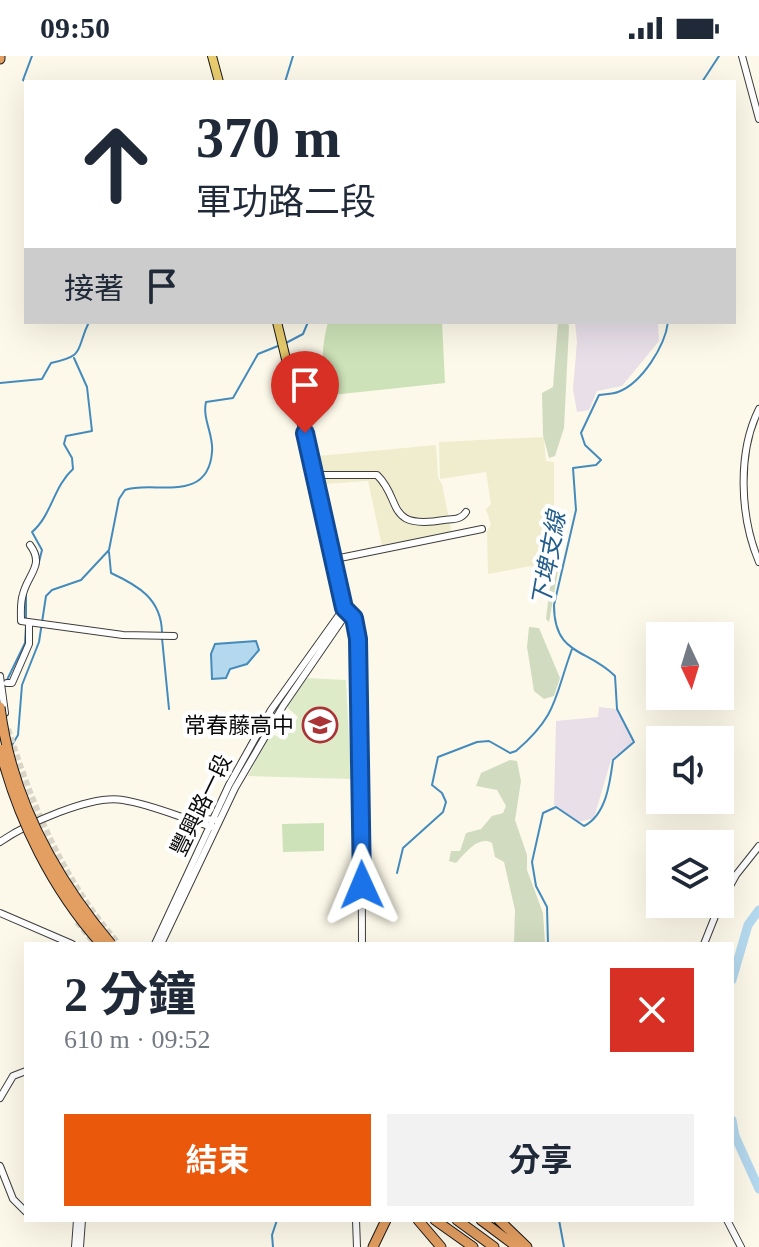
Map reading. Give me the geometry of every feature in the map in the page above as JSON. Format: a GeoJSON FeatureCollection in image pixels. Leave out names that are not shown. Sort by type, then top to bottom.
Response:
{"type":"FeatureCollection","features":[{"type":"Feature","properties":{"kind":"highway"},"geometry":{"type":"LineString","coordinates":[[0,707],[9,751],[38,834],[63,880],[110,942]]}},
{"type":"Feature","properties":{"kind":"highway"},"geometry":{"type":"LineString","coordinates":[[0,749],[17,806],[44,863],[100,942]]}},
{"type":"Feature","properties":{"kind":"highway"},"geometry":{"type":"LineString","coordinates":[[373,1247],[385,1222]]}},
{"type":"Feature","properties":{"kind":"highway"},"geometry":{"type":"LineString","coordinates":[[420,1222],[441,1247]]}},
{"type":"Feature","properties":{"kind":"highway"},"geometry":{"type":"LineString","coordinates":[[436,1222],[470,1247]]}},
{"type":"Feature","properties":{"kind":"highway"},"geometry":{"type":"LineString","coordinates":[[460,1222],[494,1247]]}},
{"type":"Feature","properties":{"kind":"highway"},"geometry":{"type":"LineString","coordinates":[[484,1222],[517,1247]]}},
{"type":"Feature","properties":{"kind":"highway"},"geometry":{"type":"LineString","coordinates":[[501,1222],[527,1247]]}},
{"type":"Feature","properties":{"kind":"main road"},"geometry":{"type":"LineString","coordinates":[[212,56],[218,80]]}},
{"type":"Feature","properties":{"kind":"main road"},"geometry":{"type":"LineString","coordinates":[[278,324],[335,559],[344,608]]}},
{"type":"Feature","properties":{"kind":"street"},"geometry":{"type":"LineString","coordinates":[[742,56],[759,119]]}},
{"type":"Feature","properties":{"kind":"street"},"geometry":{"type":"LineString","coordinates":[[759,409],[753,422],[745,470],[747,519],[759,562]]}},
{"type":"Feature","properties":{"kind":"street"},"geometry":{"type":"LineString","coordinates":[[315,475],[377,475],[394,509],[418,521],[460,518],[466,512]]}},
{"type":"Feature","properties":{"kind":"street"},"geometry":{"type":"LineString","coordinates":[[335,559],[482,529]]}},
{"type":"Feature","properties":{"kind":"street"},"geometry":{"type":"LineString","coordinates":[[30,545],[37,559],[37,567],[21,598],[21,621],[123,635],[174,636]]}},
{"type":"Feature","properties":{"kind":"street"},"geometry":{"type":"LineString","coordinates":[[344,608],[354,618],[361,659],[362,942]]}},
{"type":"Feature","properties":{"kind":"street","name":"豐興路一段"},"geometry":{"type":"LineString","coordinates":[[156,942],[271,710],[344,608]]}},
{"type":"Feature","properties":{"kind":"street"},"geometry":{"type":"LineString","coordinates":[[7,683],[12,683],[37,625]]}},
{"type":"Feature","properties":{"kind":"street"},"geometry":{"type":"LineString","coordinates":[[0,676],[6,724]]}},
{"type":"Feature","properties":{"kind":"street"},"geometry":{"type":"LineString","coordinates":[[0,842],[51,817],[106,799],[125,800],[215,823]]}},
{"type":"Feature","properties":{"kind":"street","name":"豐興路一段"},"geometry":{"type":"LineString","coordinates":[[162,942],[215,823]]}},
{"type":"Feature","properties":{"kind":"street"},"geometry":{"type":"LineString","coordinates":[[734,879],[759,846]]}},
{"type":"Feature","properties":{"kind":"street"},"geometry":{"type":"LineString","coordinates":[[0,913],[67,942]]}},
{"type":"Feature","properties":{"kind":"street"},"geometry":{"type":"LineString","coordinates":[[705,942],[714,918]]}},
{"type":"Feature","properties":{"kind":"street"},"geometry":{"type":"LineString","coordinates":[[0,1098],[13,1076],[24,1072]]}},
{"type":"Feature","properties":{"kind":"street"},"geometry":{"type":"LineString","coordinates":[[0,1166],[13,1199],[24,1210]]}},
{"type":"Feature","properties":{"kind":"street"},"geometry":{"type":"LineString","coordinates":[[77,1247],[80,1222]]}},
{"type":"Feature","properties":{"kind":"street"},"geometry":{"type":"LineString","coordinates":[[356,1222],[357,1247]]}},
{"type":"Feature","properties":{"kind":"street"},"geometry":{"type":"LineString","coordinates":[[466,1222],[501,1247]]}},
{"type":"Feature","properties":{"kind":"street"},"geometry":{"type":"LineString","coordinates":[[728,1222],[741,1247]]}},
{"type":"Feature","properties":{"kind":"shaded area"},"geometry":{"type":"Polygon","coordinates":[[[575,324],[658,324],[659,341],[622,386],[597,391],[589,410],[577,412],[573,389],[577,342],[575,324]]]}},
{"type":"Feature","properties":{"kind":"shaded area"},"geometry":{"type":"Polygon","coordinates":[[[544,437],[546,461],[554,462],[554,516],[543,584],[534,584],[531,566],[488,574],[487,531],[491,525],[486,509],[491,504],[486,472],[440,479],[439,442],[544,437]]]}},
{"type":"Feature","properties":{"kind":"shaded area"},"geometry":{"type":"Polygon","coordinates":[[[436,445],[438,478],[442,484],[452,534],[382,546],[368,481],[325,484],[318,456],[436,445]]]}},
{"type":"Feature","properties":{"kind":"shaded area"},"geometry":{"type":"Polygon","coordinates":[[[599,707],[617,709],[634,742],[611,760],[594,818],[579,822],[554,805],[556,721],[598,717],[599,707]]]}},
{"type":"Feature","properties":{"kind":"green space"},"geometry":{"type":"Polygon","coordinates":[[[328,324],[442,324],[445,383],[332,395],[325,376],[324,341],[328,324]]]}},
{"type":"Feature","properties":{"kind":"green space"},"geometry":{"type":"Polygon","coordinates":[[[558,324],[568,324],[564,428],[555,456],[549,458],[543,435],[542,393],[553,387],[558,324]]]}},
{"type":"Feature","properties":{"kind":"green space"},"geometry":{"type":"Polygon","coordinates":[[[558,519],[566,525],[549,622],[546,619],[558,519]]]}},
{"type":"Feature","properties":{"kind":"green space"},"geometry":{"type":"Polygon","coordinates":[[[529,627],[539,628],[560,678],[554,696],[544,699],[534,691],[527,647],[529,627]]]}},
{"type":"Feature","properties":{"kind":"green space","name":"常春藤高中"},"geometry":{"type":"Polygon","coordinates":[[[307,678],[346,680],[351,779],[248,776],[271,733],[284,740],[298,717],[287,707],[307,678]]]}},
{"type":"Feature","properties":{"kind":"green space"},"geometry":{"type":"Polygon","coordinates":[[[510,760],[517,761],[521,781],[515,820],[527,855],[527,870],[543,913],[545,942],[514,942],[515,910],[504,862],[495,857],[492,843],[477,843],[456,863],[449,861],[451,851],[460,851],[466,833],[481,829],[492,816],[503,813],[506,806],[497,790],[476,786],[481,773],[510,760]]]}},
{"type":"Feature","properties":{"kind":"green space"},"geometry":{"type":"Polygon","coordinates":[[[324,823],[324,851],[283,852],[282,824],[324,823]]]}},
{"type":"Feature","properties":{"kind":"water"},"geometry":{"type":"Polygon","coordinates":[[[256,641],[259,650],[247,664],[230,669],[226,678],[212,679],[211,654],[215,644],[256,641]]]}},
{"type":"Feature","properties":{"kind":"waterway"},"geometry":{"type":"LineString","coordinates":[[24,80],[32,56]]}},
{"type":"Feature","properties":{"kind":"waterway"},"geometry":{"type":"LineString","coordinates":[[286,80],[293,56]]}},
{"type":"Feature","properties":{"kind":"waterway","name":"下埤支線"},"geometry":{"type":"LineString","coordinates":[[703,80],[719,56]]}},
{"type":"Feature","properties":{"kind":"waterway"},"geometry":{"type":"LineString","coordinates":[[0,383],[42,379],[51,363],[75,354],[88,324]]}},
{"type":"Feature","properties":{"kind":"waterway"},"geometry":{"type":"LineString","coordinates":[[284,344],[303,334],[307,324]]}},
{"type":"Feature","properties":{"kind":"waterway","name":"下埤支線"},"geometry":{"type":"LineString","coordinates":[[548,942],[547,907],[536,886],[532,862],[543,813],[556,807],[584,826],[591,821],[606,798],[613,760],[634,742],[617,709],[615,676],[566,642],[555,622],[554,605],[576,510],[573,468],[596,465],[601,460],[585,445],[581,433],[599,395],[618,392],[636,381],[651,363],[668,324]]}},
{"type":"Feature","properties":{"kind":"waterway"},"geometry":{"type":"LineString","coordinates":[[12,745],[18,735],[22,685],[39,642],[46,596],[52,590],[81,580],[109,550],[119,499],[125,490],[177,487],[201,479],[212,452],[206,402],[233,398],[258,354],[278,346]]}},
{"type":"Feature","properties":{"kind":"waterway"},"geometry":{"type":"LineString","coordinates":[[38,566],[42,550],[32,532],[44,518],[61,484],[73,469],[72,458],[64,444],[66,436],[92,431],[87,387],[74,358]]}},
{"type":"Feature","properties":{"kind":"waterway"},"geometry":{"type":"LineString","coordinates":[[109,552],[111,573],[147,595],[158,611],[162,632]]}},
{"type":"Feature","properties":{"kind":"waterway"},"geometry":{"type":"LineString","coordinates":[[26,593],[26,618]]}},
{"type":"Feature","properties":{"kind":"waterway"},"geometry":{"type":"LineString","coordinates":[[6,682],[25,643],[26,625]]}},
{"type":"Feature","properties":{"kind":"waterway"},"geometry":{"type":"LineString","coordinates":[[162,638],[169,709]]}},
{"type":"Feature","properties":{"kind":"waterway"},"geometry":{"type":"LineString","coordinates":[[397,873],[403,848],[443,812],[446,802],[442,793],[432,785],[438,757],[477,742],[489,741],[510,753],[516,751],[547,716],[572,649]]}},
{"type":"Feature","properties":{"kind":"waterway"},"geometry":{"type":"LineString","coordinates":[[734,973],[748,925],[759,910]]}},
{"type":"Feature","properties":{"kind":"waterway"},"geometry":{"type":"LineString","coordinates":[[734,1131],[759,1189]]}},
{"type":"Feature","properties":{"kind":"waterway"},"geometry":{"type":"LineString","coordinates":[[273,1247],[272,1235],[276,1222]]}},
{"type":"Feature","properties":{"kind":"waterway","name":"下埤支線"},"geometry":{"type":"LineString","coordinates":[[559,1222],[564,1247]]}},
{"type":"Feature","properties":{"kind":"tunnel"},"geometry":{"type":"LineString","coordinates":[[8,729],[28,787],[52,842],[82,895],[117,942]]}},
{"type":"Feature","properties":{"kind":"tunnel"},"geometry":{"type":"LineString","coordinates":[[77,922],[93,942]]}},
{"type":"Feature","properties":{"kind":"place","name":"常春藤高中"},"geometry":{"type":"Point","coordinates":[320,725]}},
{"type":"Feature","properties":{"kind":"route"},"geometry":{"type":"LineString","coordinates":[[305,433],[344,608],[354,618],[361,659],[362,885]]}}]}
